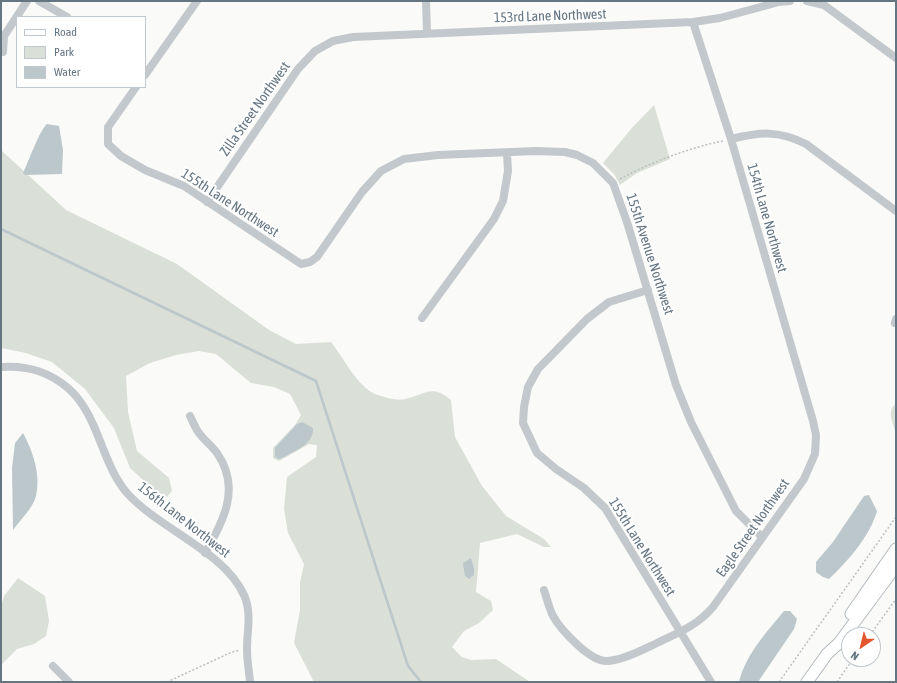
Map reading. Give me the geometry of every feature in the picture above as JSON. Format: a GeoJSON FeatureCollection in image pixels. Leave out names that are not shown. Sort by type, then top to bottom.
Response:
{"type":"FeatureCollection","features":[{"type":"Feature","properties":{"kind":"main road"},"geometry":{"type":"LineString","coordinates":[[828,654],[841,629],[896,549]]}},
{"type":"Feature","properties":{"kind":"main road"},"geometry":{"type":"LineString","coordinates":[[807,682],[828,654],[839,643],[896,566]]}},
{"type":"Feature","properties":{"kind":"street"},"geometry":{"type":"LineString","coordinates":[[17,16],[27,1]]}},
{"type":"Feature","properties":{"kind":"street"},"geometry":{"type":"LineString","coordinates":[[38,1],[64,16]]}},
{"type":"Feature","properties":{"kind":"street"},"geometry":{"type":"LineString","coordinates":[[146,71],[197,1]]}},
{"type":"Feature","properties":{"kind":"street"},"geometry":{"type":"LineString","coordinates":[[426,1],[427,33]]}},
{"type":"Feature","properties":{"kind":"street","name":"153rd Lane Northwest"},"geometry":{"type":"LineString","coordinates":[[333,41],[353,37],[427,33],[543,30],[693,22],[720,18],[779,2],[790,1]]}},
{"type":"Feature","properties":{"kind":"street"},"geometry":{"type":"LineString","coordinates":[[807,1],[824,5],[896,58]]}},
{"type":"Feature","properties":{"kind":"street"},"geometry":{"type":"LineString","coordinates":[[3,52],[4,36],[16,18]]}},
{"type":"Feature","properties":{"kind":"street","name":"154th Lane Northwest"},"geometry":{"type":"LineString","coordinates":[[693,22],[731,139],[813,421]]}},
{"type":"Feature","properties":{"kind":"street","name":"Zilla Street Northwest"},"geometry":{"type":"LineString","coordinates":[[207,202],[298,69],[315,50],[333,41]]}},
{"type":"Feature","properties":{"kind":"street","name":"155th Lane Northwest"},"geometry":{"type":"LineString","coordinates":[[135,88],[108,126],[108,144],[121,156],[145,170],[184,186],[301,264]]}},
{"type":"Feature","properties":{"kind":"street"},"geometry":{"type":"LineString","coordinates":[[731,139],[756,134],[776,133],[792,137],[806,144],[896,211]]}},
{"type":"Feature","properties":{"kind":"street","name":"155th Avenue Northwest"},"geometry":{"type":"LineString","coordinates":[[301,264],[310,262],[317,257],[362,192],[380,171],[404,159],[438,155],[536,151],[577,154],[593,163],[614,183],[676,385],[691,422],[736,512],[762,537]]}},
{"type":"Feature","properties":{"kind":"street"},"geometry":{"type":"LineString","coordinates":[[422,318],[494,219],[503,201],[508,170],[507,153]]}},
{"type":"Feature","properties":{"kind":"street","name":"155th Lane Northwest"},"geometry":{"type":"LineString","coordinates":[[648,290],[609,302],[587,319],[538,369],[528,388],[524,407],[523,423],[537,453],[556,469],[584,488],[605,508],[711,682]]}},
{"type":"Feature","properties":{"kind":"street","name":"156th Lane Northwest"},"geometry":{"type":"LineString","coordinates":[[1,367],[15,366],[33,368],[49,374],[68,388],[87,413],[108,460],[126,491],[159,520],[205,553],[233,576],[245,596],[250,618],[247,649],[250,682]]}},
{"type":"Feature","properties":{"kind":"street"},"geometry":{"type":"LineString","coordinates":[[190,416],[199,433],[221,459],[229,481],[226,513],[220,528],[205,553]]}},
{"type":"Feature","properties":{"kind":"street","name":"Eagle Street Northwest"},"geometry":{"type":"LineString","coordinates":[[681,632],[707,615],[804,479],[815,454],[816,435],[813,421]]}},
{"type":"Feature","properties":{"kind":"street"},"geometry":{"type":"LineString","coordinates":[[544,590],[552,614],[560,627],[593,657],[607,661],[629,655],[681,632]]}},
{"type":"Feature","properties":{"kind":"street"},"geometry":{"type":"LineString","coordinates":[[53,666],[69,682]]}},
{"type":"Feature","properties":{"kind":"path"},"geometry":{"type":"LineString","coordinates":[[614,183],[653,164],[709,143],[731,139]]}},
{"type":"Feature","properties":{"kind":"path"},"geometry":{"type":"LineString","coordinates":[[779,682],[896,517]]}},
{"type":"Feature","properties":{"kind":"path"},"geometry":{"type":"LineString","coordinates":[[876,627],[896,599]]}},
{"type":"Feature","properties":{"kind":"path"},"geometry":{"type":"LineString","coordinates":[[167,682],[232,652],[247,649]]}},
{"type":"Feature","properties":{"kind":"path"},"geometry":{"type":"LineString","coordinates":[[837,682],[847,667]]}},
{"type":"Feature","properties":{"kind":"green space"},"geometry":{"type":"Polygon","coordinates":[[[654,105],[670,159],[637,173],[620,185],[614,174],[603,163],[631,129],[654,105]]]}},
{"type":"Feature","properties":{"kind":"green space"},"geometry":{"type":"Polygon","coordinates":[[[1,150],[66,210],[177,264],[269,330],[296,344],[331,342],[356,378],[362,385],[375,394],[390,398],[402,399],[433,391],[444,395],[451,400],[455,437],[482,486],[506,516],[544,539],[551,547],[544,547],[517,534],[480,543],[476,592],[491,601],[493,610],[479,623],[464,631],[452,647],[462,657],[471,660],[496,659],[530,682],[314,682],[294,643],[300,610],[300,583],[304,564],[288,533],[284,509],[287,477],[316,457],[317,445],[309,444],[279,461],[273,458],[273,448],[295,425],[301,415],[290,394],[274,387],[251,383],[216,354],[199,351],[176,355],[150,363],[126,376],[128,412],[137,451],[169,478],[172,491],[167,497],[155,491],[130,468],[114,428],[85,389],[52,362],[26,353],[1,348],[1,150]]]}},
{"type":"Feature","properties":{"kind":"green space"},"geometry":{"type":"Polygon","coordinates":[[[896,404],[896,433],[892,421],[891,410],[896,404]]]}},
{"type":"Feature","properties":{"kind":"green space"},"geometry":{"type":"Polygon","coordinates":[[[18,578],[45,596],[49,621],[46,636],[34,644],[17,649],[1,665],[1,607],[4,596],[18,578]]]}},
{"type":"Feature","properties":{"kind":"water"},"geometry":{"type":"Polygon","coordinates":[[[47,124],[59,126],[63,150],[62,174],[25,175],[23,173],[34,147],[47,124]]]}},
{"type":"Feature","properties":{"kind":"water"},"geometry":{"type":"Polygon","coordinates":[[[302,422],[313,428],[311,438],[299,449],[284,457],[279,459],[275,457],[275,448],[297,424],[302,422]]]}},
{"type":"Feature","properties":{"kind":"water"},"geometry":{"type":"Polygon","coordinates":[[[23,433],[33,455],[37,471],[37,488],[36,496],[32,505],[13,530],[12,468],[15,443],[23,433]]]}},
{"type":"Feature","properties":{"kind":"water"},"geometry":{"type":"Polygon","coordinates":[[[869,495],[877,511],[864,539],[851,556],[829,579],[823,577],[816,572],[816,562],[833,542],[864,496],[869,495]]]}},
{"type":"Feature","properties":{"kind":"water"},"geometry":{"type":"Polygon","coordinates":[[[471,558],[474,568],[474,575],[469,579],[465,576],[463,563],[471,558]]]}},
{"type":"Feature","properties":{"kind":"water"},"geometry":{"type":"Polygon","coordinates":[[[784,611],[790,611],[797,619],[794,629],[758,682],[739,682],[746,662],[784,611]]]}},
{"type":"Feature","properties":{"kind":"waterway"},"geometry":{"type":"LineString","coordinates":[[1,229],[316,381],[408,666],[421,682]]}}]}
